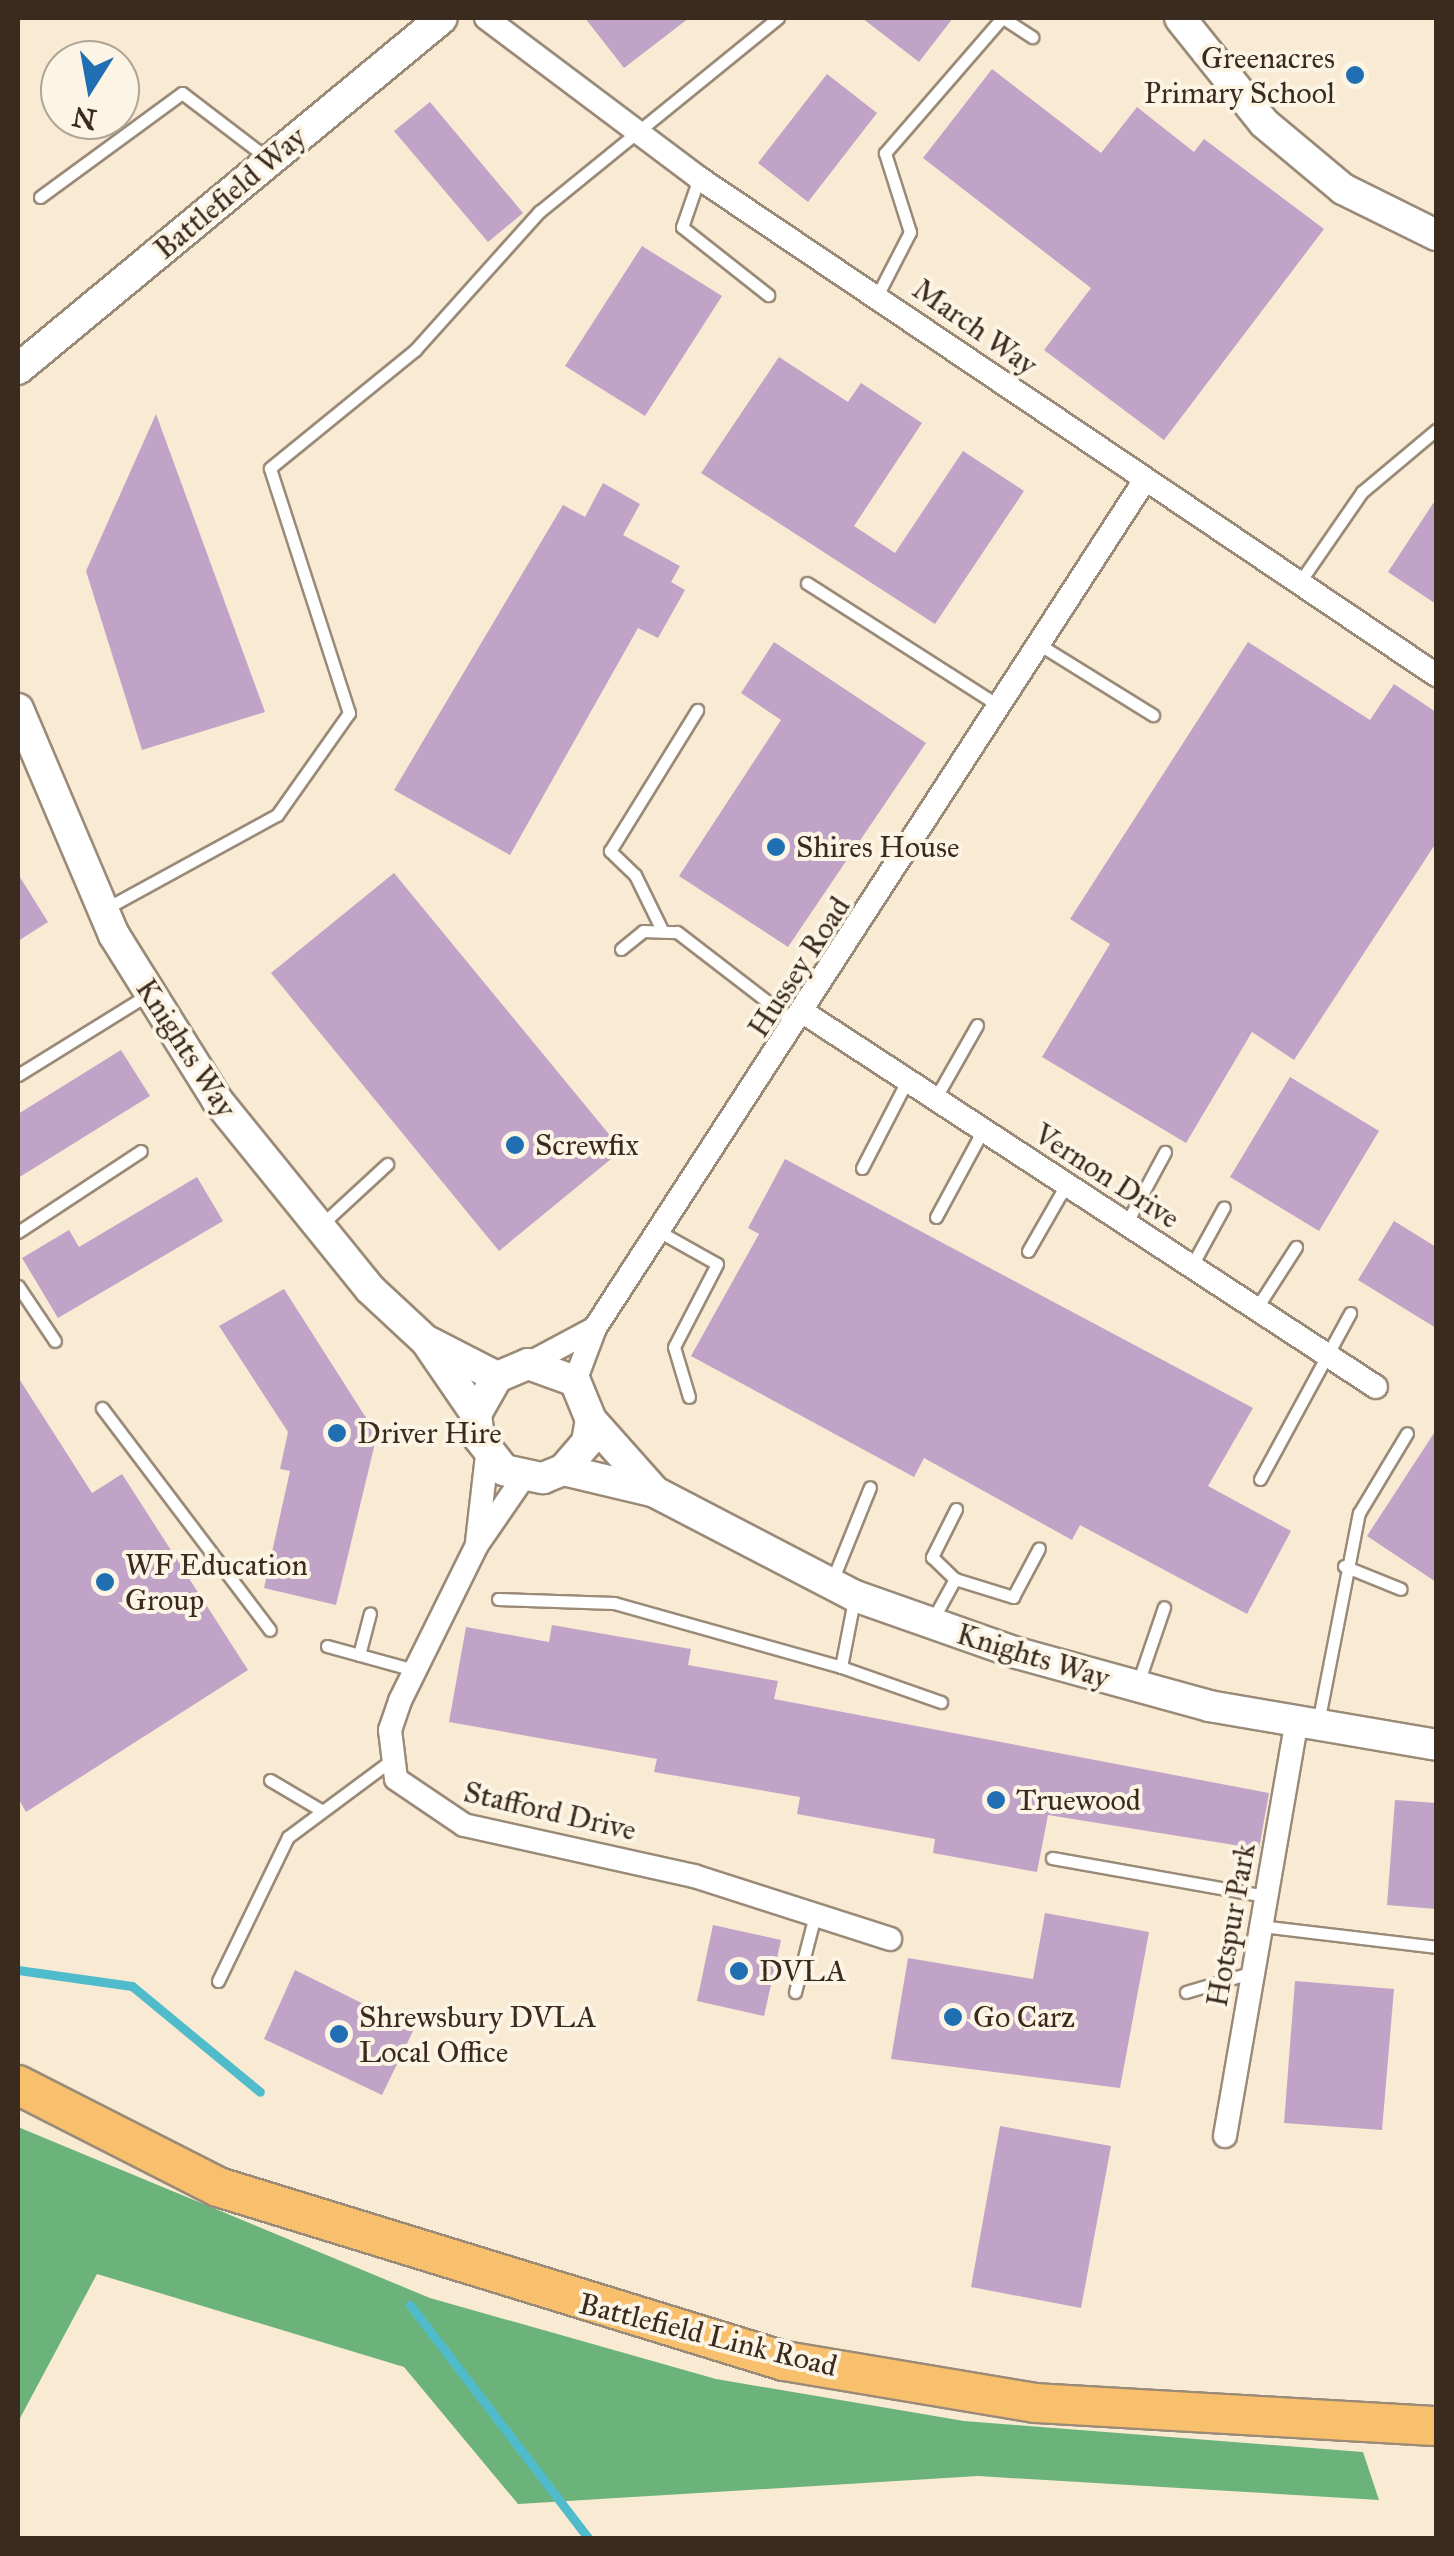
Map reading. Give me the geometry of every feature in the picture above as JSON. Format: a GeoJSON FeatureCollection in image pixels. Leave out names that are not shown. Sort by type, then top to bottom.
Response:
{"type":"FeatureCollection","features":[{"type":"Feature","properties":{"kind":"main road","name":"Battlefield Link Road"},"geometry":{"type":"LineString","coordinates":[[18,2084],[218,2187],[784,2360],[1035,2403],[1436,2426]]}},
{"type":"Feature","properties":{"kind":"street","name":"Battlefield Way"},"geometry":{"type":"LineString","coordinates":[[18,369],[442,18]]}},
{"type":"Feature","properties":{"kind":"street","name":"March Way"},"geometry":{"type":"LineString","coordinates":[[486,18],[699,178],[878,294],[1143,484],[1436,675]]}},
{"type":"Feature","properties":{"kind":"street"},"geometry":{"type":"LineString","coordinates":[[1180,18],[1264,123],[1343,189],[1436,235]]}},
{"type":"Feature","properties":{"kind":"street","name":"Hussey Road"},"geometry":{"type":"LineString","coordinates":[[575,1381],[595,1328],[802,1019],[1143,484]]}},
{"type":"Feature","properties":{"kind":"street","name":"Knights Way"},"geometry":{"type":"LineString","coordinates":[[18,710],[102,910],[217,1100],[318,1228],[426,1341],[476,1414],[487,1455]]}},
{"type":"Feature","properties":{"kind":"street","name":"Vernon Drive"},"geometry":{"type":"LineString","coordinates":[[802,1019],[908,1080],[1376,1387]]}},
{"type":"Feature","properties":{"kind":"street","name":"Hussey Road"},"geometry":{"type":"LineString","coordinates":[[528,1364],[595,1328]]}},
{"type":"Feature","properties":{"kind":"street","name":"Knights Way"},"geometry":{"type":"LineString","coordinates":[[426,1341],[497,1377]]}},
{"type":"Feature","properties":{"kind":"street"},"geometry":{"type":"LineString","coordinates":[[476,1414],[497,1377],[528,1364],[575,1381]]}},
{"type":"Feature","properties":{"kind":"street","name":"Knights Way"},"geometry":{"type":"LineString","coordinates":[[575,1381],[591,1420],[655,1492]]}},
{"type":"Feature","properties":{"kind":"street"},"geometry":{"type":"LineString","coordinates":[[563,1470],[587,1442],[591,1420]]}},
{"type":"Feature","properties":{"kind":"street"},"geometry":{"type":"LineString","coordinates":[[388,1762],[390,1730],[414,1670],[476,1545],[523,1478],[487,1455],[476,1545]]}},
{"type":"Feature","properties":{"kind":"street","name":"Knights Way"},"geometry":{"type":"LineString","coordinates":[[523,1478],[563,1470],[655,1492],[843,1590],[930,1624],[1137,1687],[1307,1726],[1436,1745]]}},
{"type":"Feature","properties":{"kind":"street","name":"Hotspur Park"},"geometry":{"type":"LineString","coordinates":[[1225,2136],[1266,1896],[1307,1726]]}},
{"type":"Feature","properties":{"kind":"street","name":"Stafford Drive"},"geometry":{"type":"LineString","coordinates":[[388,1762],[410,1796],[451,1820],[622,1857],[890,1940]]}},
{"type":"Feature","properties":{"kind":"lane"},"geometry":{"type":"LineString","coordinates":[[102,910],[277,815],[348,713],[270,468],[415,350],[538,212],[778,18]]}},
{"type":"Feature","properties":{"kind":"lane"},"geometry":{"type":"LineString","coordinates":[[878,294],[910,232],[885,153],[1002,18],[1032,36]]}},
{"type":"Feature","properties":{"kind":"lane"},"geometry":{"type":"LineString","coordinates":[[40,197],[182,93],[270,160]]}},
{"type":"Feature","properties":{"kind":"lane"},"geometry":{"type":"LineString","coordinates":[[699,178],[682,227],[768,295]]}},
{"type":"Feature","properties":{"kind":"lane"},"geometry":{"type":"LineString","coordinates":[[1299,584],[1362,492],[1436,430]]}},
{"type":"Feature","properties":{"kind":"lane"},"geometry":{"type":"LineString","coordinates":[[807,582],[1001,707]]}},
{"type":"Feature","properties":{"kind":"lane"},"geometry":{"type":"LineString","coordinates":[[1040,646],[1153,716]]}},
{"type":"Feature","properties":{"kind":"lane"},"geometry":{"type":"LineString","coordinates":[[697,710],[610,852],[635,875],[660,928],[802,1019]]}},
{"type":"Feature","properties":{"kind":"lane"},"geometry":{"type":"LineString","coordinates":[[621,949],[660,928]]}},
{"type":"Feature","properties":{"kind":"lane"},"geometry":{"type":"LineString","coordinates":[[18,1075],[150,993]]}},
{"type":"Feature","properties":{"kind":"lane"},"geometry":{"type":"LineString","coordinates":[[935,1099],[977,1025]]}},
{"type":"Feature","properties":{"kind":"lane"},"geometry":{"type":"LineString","coordinates":[[862,1168],[908,1080]]}},
{"type":"Feature","properties":{"kind":"lane"},"geometry":{"type":"LineString","coordinates":[[936,1217],[982,1130]]}},
{"type":"Feature","properties":{"kind":"lane"},"geometry":{"type":"LineString","coordinates":[[18,1232],[141,1151]]}},
{"type":"Feature","properties":{"kind":"lane"},"geometry":{"type":"LineString","coordinates":[[1126,1224],[1164,1152]]}},
{"type":"Feature","properties":{"kind":"lane"},"geometry":{"type":"LineString","coordinates":[[318,1228],[387,1164]]}},
{"type":"Feature","properties":{"kind":"lane"},"geometry":{"type":"LineString","coordinates":[[1028,1251],[1066,1185]]}},
{"type":"Feature","properties":{"kind":"lane"},"geometry":{"type":"LineString","coordinates":[[1191,1266],[1224,1207]]}},
{"type":"Feature","properties":{"kind":"lane"},"geometry":{"type":"LineString","coordinates":[[660,1232],[717,1264],[674,1347],[689,1396]]}},
{"type":"Feature","properties":{"kind":"lane"},"geometry":{"type":"LineString","coordinates":[[1256,1308],[1296,1246]]}},
{"type":"Feature","properties":{"kind":"lane"},"geometry":{"type":"LineString","coordinates":[[18,1286],[55,1340]]}},
{"type":"Feature","properties":{"kind":"lane"},"geometry":{"type":"LineString","coordinates":[[1260,1479],[1350,1312]]}},
{"type":"Feature","properties":{"kind":"lane"},"geometry":{"type":"LineString","coordinates":[[102,1408],[270,1630]]}},
{"type":"Feature","properties":{"kind":"lane"},"geometry":{"type":"LineString","coordinates":[[1307,1726],[1358,1513],[1407,1433]]}},
{"type":"Feature","properties":{"kind":"lane"},"geometry":{"type":"LineString","coordinates":[[841,1667],[843,1590],[870,1486]]}},
{"type":"Feature","properties":{"kind":"lane"},"geometry":{"type":"LineString","coordinates":[[956,1509],[932,1557],[955,1579],[1013,1597],[1039,1548]]}},
{"type":"Feature","properties":{"kind":"lane"},"geometry":{"type":"LineString","coordinates":[[1344,1566],[1401,1589]]}},
{"type":"Feature","properties":{"kind":"lane"},"geometry":{"type":"LineString","coordinates":[[930,1624],[955,1579]]}},
{"type":"Feature","properties":{"kind":"lane"},"geometry":{"type":"LineString","coordinates":[[498,1600],[614,1604],[841,1667],[942,1702]]}},
{"type":"Feature","properties":{"kind":"lane"},"geometry":{"type":"LineString","coordinates":[[1137,1687],[1164,1607]]}},
{"type":"Feature","properties":{"kind":"lane"},"geometry":{"type":"LineString","coordinates":[[359,1655],[370,1613]]}},
{"type":"Feature","properties":{"kind":"lane"},"geometry":{"type":"LineString","coordinates":[[327,1646],[414,1670]]}},
{"type":"Feature","properties":{"kind":"lane"},"geometry":{"type":"LineString","coordinates":[[218,1980],[288,1837],[318,1809],[388,1762]]}},
{"type":"Feature","properties":{"kind":"lane"},"geometry":{"type":"LineString","coordinates":[[270,1780],[318,1809]]}},
{"type":"Feature","properties":{"kind":"lane"},"geometry":{"type":"LineString","coordinates":[[1052,1858],[1266,1896]]}},
{"type":"Feature","properties":{"kind":"lane"},"geometry":{"type":"LineString","coordinates":[[795,1992],[815,1914]]}},
{"type":"Feature","properties":{"kind":"lane"},"geometry":{"type":"LineString","coordinates":[[1261,1926],[1436,1947]]}},
{"type":"Feature","properties":{"kind":"lane"},"geometry":{"type":"LineString","coordinates":[[1186,1992],[1253,1972]]}},
{"type":"Feature","properties":{"kind":"green space"},"geometry":{"type":"Polygon","coordinates":[[[18,2127],[430,2298],[716,2379],[964,2421],[1363,2452],[1379,2500],[978,2476],[518,2504],[404,2367],[97,2274],[18,2422],[18,2127]]]}},
{"type":"Feature","properties":{"kind":"building"},"geometry":{"type":"Polygon","coordinates":[[[585,18],[689,18],[624,68],[585,18]]]}},
{"type":"Feature","properties":{"kind":"building"},"geometry":{"type":"Polygon","coordinates":[[[862,18],[953,18],[919,62],[862,18]]]}},
{"type":"Feature","properties":{"kind":"building"},"geometry":{"type":"Polygon","coordinates":[[[992,69],[1101,153],[1137,107],[1194,152],[1204,139],[1324,229],[1164,440],[1044,350],[1091,288],[923,158],[992,69]]]}},
{"type":"Feature","properties":{"kind":"building"},"geometry":{"type":"Polygon","coordinates":[[[827,74],[877,113],[808,202],[758,163],[827,74]]]}},
{"type":"Feature","properties":{"kind":"building"},"geometry":{"type":"Polygon","coordinates":[[[430,102],[523,213],[488,242],[394,131],[430,102]]]}},
{"type":"Feature","properties":{"kind":"building"},"geometry":{"type":"Polygon","coordinates":[[[642,246],[722,296],[645,416],[565,366],[642,246]]]}},
{"type":"Feature","properties":{"kind":"building"},"geometry":{"type":"Polygon","coordinates":[[[779,357],[848,402],[861,383],[922,423],[854,526],[895,553],[963,451],[1024,491],[935,624],[701,473],[779,357]]]}},
{"type":"Feature","properties":{"kind":"building"},"geometry":{"type":"Polygon","coordinates":[[[156,414],[265,712],[142,750],[86,571],[156,414]]]}},
{"type":"Feature","properties":{"kind":"building"},"geometry":{"type":"Polygon","coordinates":[[[603,483],[640,504],[623,535],[680,566],[671,582],[685,590],[658,638],[638,628],[510,855],[394,790],[563,505],[585,517],[603,483]]]}},
{"type":"Feature","properties":{"kind":"building"},"geometry":{"type":"Polygon","coordinates":[[[1436,499],[1436,604],[1388,572],[1436,499]]]}},
{"type":"Feature","properties":{"kind":"building"},"geometry":{"type":"Polygon","coordinates":[[[774,642],[926,743],[788,947],[679,876],[781,720],[741,693],[774,642]]]}},
{"type":"Feature","properties":{"kind":"building"},"geometry":{"type":"Polygon","coordinates":[[[1248,642],[1370,720],[1394,684],[1436,712],[1436,843],[1294,1060],[1252,1032],[1186,1143],[1042,1057],[1110,944],[1070,919],[1248,642]]]}},
{"type":"Feature","properties":{"kind":"building"},"geometry":{"type":"Polygon","coordinates":[[[394,873],[622,1150],[499,1251],[271,973],[394,873]]]}},
{"type":"Feature","properties":{"kind":"building"},"geometry":{"type":"Polygon","coordinates":[[[18,874],[48,922],[18,941],[18,874]]]}},
{"type":"Feature","properties":{"kind":"building"},"geometry":{"type":"Polygon","coordinates":[[[121,1050],[150,1096],[18,1178],[18,1114],[121,1050]]]}},
{"type":"Feature","properties":{"kind":"building"},"geometry":{"type":"Polygon","coordinates":[[[1290,1077],[1379,1131],[1319,1231],[1230,1177],[1290,1077]]]}},
{"type":"Feature","properties":{"kind":"building"},"geometry":{"type":"Polygon","coordinates":[[[785,1159],[1253,1408],[1208,1486],[1291,1531],[1247,1614],[1080,1525],[1072,1540],[924,1458],[914,1477],[691,1356],[759,1234],[748,1228],[785,1159]]]}},
{"type":"Feature","properties":{"kind":"building"},"geometry":{"type":"Polygon","coordinates":[[[197,1177],[223,1221],[58,1318],[22,1258],[69,1230],[79,1247],[197,1177]]]}},
{"type":"Feature","properties":{"kind":"building"},"geometry":{"type":"Polygon","coordinates":[[[1394,1221],[1436,1247],[1436,1328],[1358,1280],[1394,1221]]]}},
{"type":"Feature","properties":{"kind":"building"},"geometry":{"type":"Polygon","coordinates":[[[284,1289],[377,1435],[336,1605],[264,1588],[290,1471],[280,1469],[288,1432],[219,1326],[284,1289]]]}},
{"type":"Feature","properties":{"kind":"building","name":"WF Education Group"},"geometry":{"type":"Polygon","coordinates":[[[18,1377],[92,1493],[122,1474],[248,1670],[26,1812],[18,1798],[18,1377]]]}},
{"type":"Feature","properties":{"kind":"building"},"geometry":{"type":"Polygon","coordinates":[[[1436,1430],[1436,1582],[1367,1536],[1436,1430]]]}},
{"type":"Feature","properties":{"kind":"building"},"geometry":{"type":"Polygon","coordinates":[[[552,1625],[691,1649],[688,1665],[778,1681],[774,1699],[1269,1793],[1259,1849],[1048,1815],[1037,1872],[933,1853],[935,1839],[797,1814],[800,1797],[654,1772],[657,1759],[449,1722],[466,1627],[549,1642],[552,1625]]]}},
{"type":"Feature","properties":{"kind":"building"},"geometry":{"type":"Polygon","coordinates":[[[1395,1800],[1436,1803],[1436,1909],[1387,1905],[1395,1800]]]}},
{"type":"Feature","properties":{"kind":"building"},"geometry":{"type":"Polygon","coordinates":[[[1045,1913],[1149,1932],[1120,2088],[891,2059],[908,1958],[1033,1979],[1045,1913]]]}},
{"type":"Feature","properties":{"kind":"building","name":"DVLA"},"geometry":{"type":"Polygon","coordinates":[[[713,1925],[781,1940],[764,2016],[697,2001],[713,1925]]]}},
{"type":"Feature","properties":{"kind":"building","name":"Shrewsbury DVLA Local Office"},"geometry":{"type":"Polygon","coordinates":[[[295,1970],[414,2029],[382,2095],[264,2039],[295,1970]]]}},
{"type":"Feature","properties":{"kind":"building"},"geometry":{"type":"Polygon","coordinates":[[[1295,1981],[1394,1989],[1382,2130],[1284,2123],[1295,1981]]]}},
{"type":"Feature","properties":{"kind":"building"},"geometry":{"type":"Polygon","coordinates":[[[1000,2126],[1111,2146],[1081,2308],[971,2287],[1000,2126]]]}},
{"type":"Feature","properties":{"kind":"waterway"},"geometry":{"type":"LineString","coordinates":[[18,1970],[132,1986],[260,2092]]}},
{"type":"Feature","properties":{"kind":"waterway"},"geometry":{"type":"LineString","coordinates":[[410,2305],[588,2538]]}},
{"type":"Feature","properties":{"kind":"place","name":"Greenacres Primary School"},"geometry":{"type":"Point","coordinates":[1355,75]}},
{"type":"Feature","properties":{"kind":"place","name":"Shires House"},"geometry":{"type":"Point","coordinates":[776,847]}},
{"type":"Feature","properties":{"kind":"place","name":"Screwfix"},"geometry":{"type":"Point","coordinates":[515,1145]}},
{"type":"Feature","properties":{"kind":"place","name":"Driver Hire"},"geometry":{"type":"Point","coordinates":[337,1433]}},
{"type":"Feature","properties":{"kind":"place","name":"WF Education Group"},"geometry":{"type":"Point","coordinates":[105,1582]}},
{"type":"Feature","properties":{"kind":"place","name":"Truewood"},"geometry":{"type":"Point","coordinates":[996,1800]}},
{"type":"Feature","properties":{"kind":"place","name":"DVLA"},"geometry":{"type":"Point","coordinates":[739,1971]}},
{"type":"Feature","properties":{"kind":"place","name":"Go Carz"},"geometry":{"type":"Point","coordinates":[953,2017]}},
{"type":"Feature","properties":{"kind":"place","name":"Shrewsbury DVLA Local Office"},"geometry":{"type":"Point","coordinates":[339,2034]}}]}
